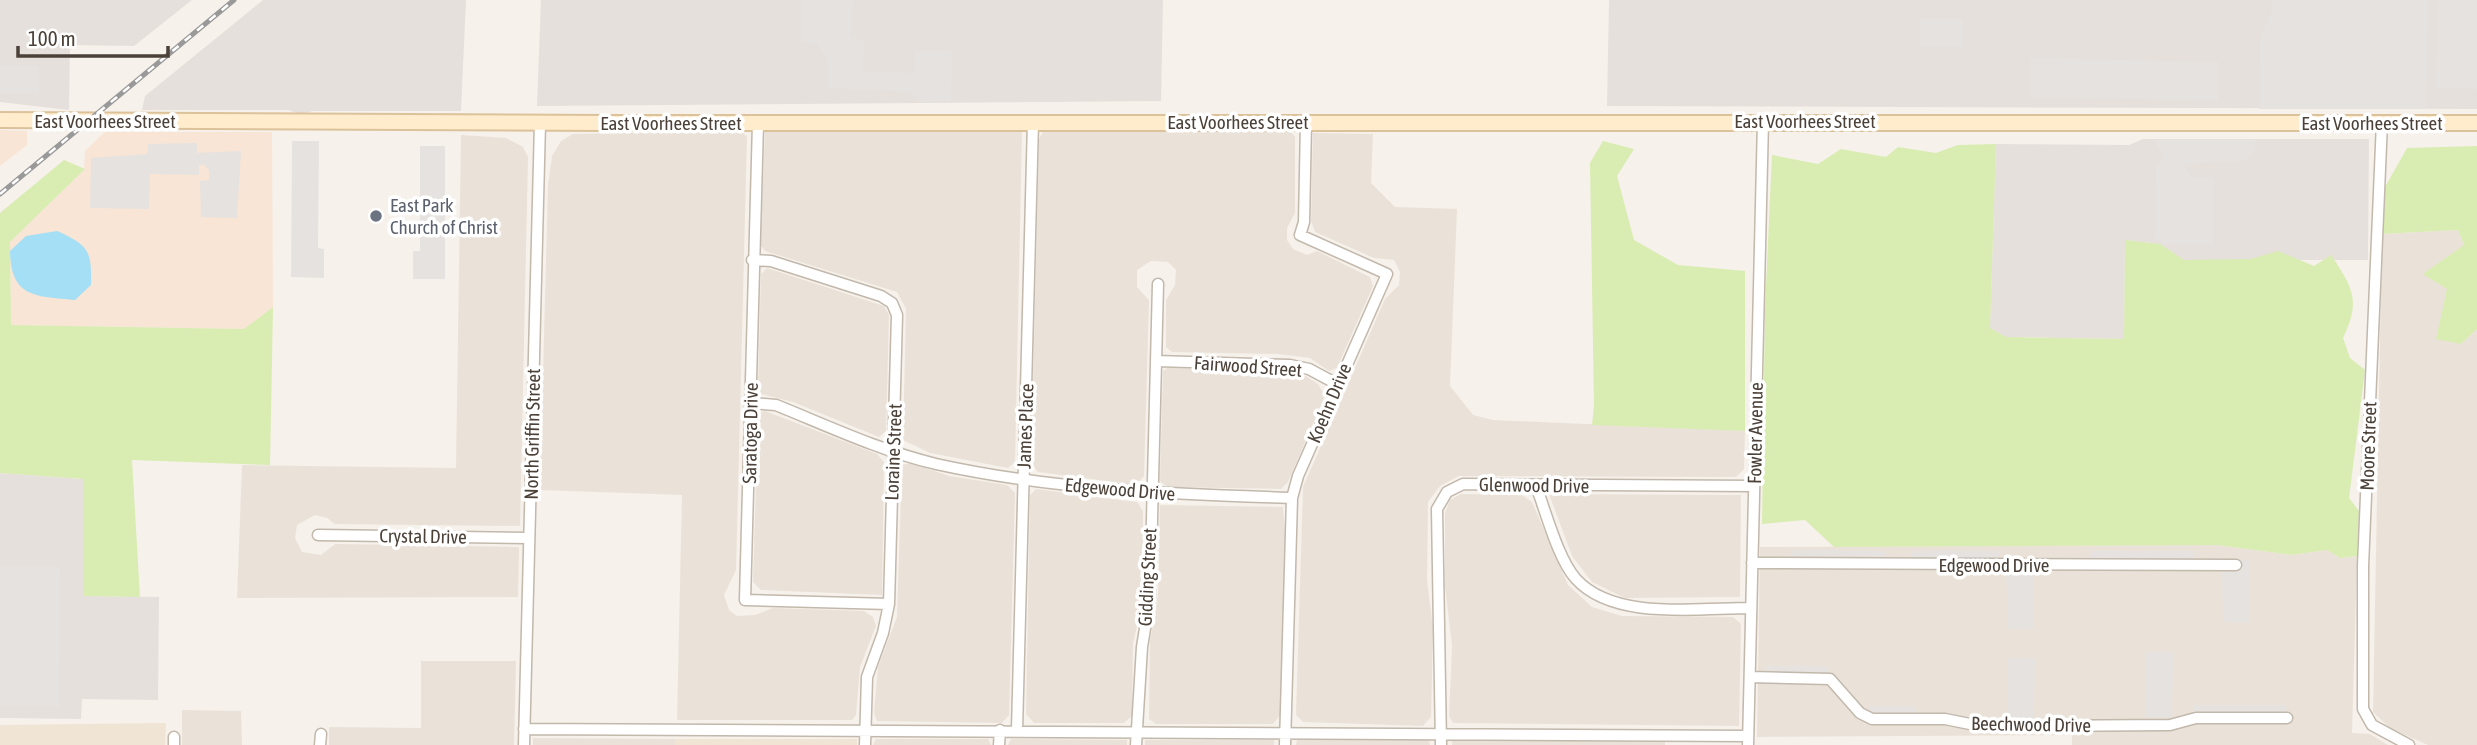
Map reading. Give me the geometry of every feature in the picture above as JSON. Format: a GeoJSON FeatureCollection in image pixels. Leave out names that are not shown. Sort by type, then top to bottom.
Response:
{"type":"FeatureCollection","features":[{"type":"Feature","properties":{"kind":"main road","name":"East Voorhees Street"},"geometry":{"type":"LineString","coordinates":[[0,120],[2477,123]]}},
{"type":"Feature","properties":{"kind":"street","name":"Fowler Avenue"},"geometry":{"type":"LineString","coordinates":[[1748,740],[1763,121]]}},
{"type":"Feature","properties":{"kind":"street","name":"North Griffin Street"},"geometry":{"type":"LineString","coordinates":[[524,745],[540,122]]}},
{"type":"Feature","properties":{"kind":"street","name":"James Place"},"geometry":{"type":"LineString","coordinates":[[1017,730],[1033,122]]}},
{"type":"Feature","properties":{"kind":"street","name":"Moore Street"},"geometry":{"type":"LineString","coordinates":[[2382,122],[2363,566],[2363,709],[2372,725],[2409,745]]}},
{"type":"Feature","properties":{"kind":"street","name":"Saratoga Drive"},"geometry":{"type":"LineString","coordinates":[[758,123],[752,260],[746,600],[889,604]]}},
{"type":"Feature","properties":{"kind":"street","name":"Koehn Drive"},"geometry":{"type":"LineString","coordinates":[[1285,745],[1292,498],[1298,476],[1337,384],[1387,274],[1300,236],[1304,222],[1306,123]]}},
{"type":"Feature","properties":{"kind":"street","name":"Loraine Street"},"geometry":{"type":"LineString","coordinates":[[752,260],[771,261],[881,296],[892,303],[897,315],[889,604],[883,633],[867,677],[865,745]]}},
{"type":"Feature","properties":{"kind":"street","name":"Gidding Street"},"geometry":{"type":"LineString","coordinates":[[1136,745],[1142,647],[1150,598],[1158,284]]}},
{"type":"Feature","properties":{"kind":"street","name":"Fairwood Street"},"geometry":{"type":"LineString","coordinates":[[1156,361],[1290,365],[1309,369],[1337,384]]}},
{"type":"Feature","properties":{"kind":"street","name":"Edgewood Drive"},"geometry":{"type":"LineString","coordinates":[[751,403],[776,405],[893,451],[935,464],[1024,479],[1151,493],[1292,498]]}},
{"type":"Feature","properties":{"kind":"street","name":"Glenwood Drive"},"geometry":{"type":"LineString","coordinates":[[1441,745],[1437,509],[1447,492],[1463,484],[1753,486]]}},
{"type":"Feature","properties":{"kind":"street"},"geometry":{"type":"LineString","coordinates":[[1536,486],[1575,579],[1601,600],[1630,607],[1751,608]]}},
{"type":"Feature","properties":{"kind":"street","name":"Crystal Drive"},"geometry":{"type":"LineString","coordinates":[[317,535],[529,538]]}},
{"type":"Feature","properties":{"kind":"street","name":"Edgewood Drive"},"geometry":{"type":"LineString","coordinates":[[1752,563],[2236,565]]}},
{"type":"Feature","properties":{"kind":"street","name":"Beechwood Drive"},"geometry":{"type":"LineString","coordinates":[[1750,677],[1830,679],[1860,713],[1872,719],[1945,719],[1975,725],[2021,726],[2170,725],[2196,718],[2287,718]]}},
{"type":"Feature","properties":{"kind":"street"},"geometry":{"type":"LineString","coordinates":[[524,729],[1136,731],[1748,740]]}},
{"type":"Feature","properties":{"kind":"street"},"geometry":{"type":"LineString","coordinates":[[999,745],[1000,730]]}},
{"type":"Feature","properties":{"kind":"shaded area"},"geometry":{"type":"Polygon","coordinates":[[[0,0],[192,0],[134,46],[70,45],[69,110],[0,102],[0,0]]]}},
{"type":"Feature","properties":{"kind":"shaded area"},"geometry":{"type":"Polygon","coordinates":[[[263,0],[466,0],[461,111],[313,111],[300,114],[288,110],[142,110],[145,96],[263,0]]]}},
{"type":"Feature","properties":{"kind":"shaded area"},"geometry":{"type":"Polygon","coordinates":[[[541,0],[1163,0],[1161,101],[537,106],[541,0]]]}},
{"type":"Feature","properties":{"kind":"shaded area"},"geometry":{"type":"Polygon","coordinates":[[[802,0],[853,0],[851,38],[864,40],[862,71],[914,73],[915,51],[952,51],[951,101],[920,102],[908,92],[827,88],[828,61],[817,44],[801,41],[802,0]]]}},
{"type":"Feature","properties":{"kind":"shaded area"},"geometry":{"type":"Polygon","coordinates":[[[1609,0],[2477,0],[2477,109],[1607,106],[1609,0]]]}},
{"type":"Feature","properties":{"kind":"shaded area"},"geometry":{"type":"Polygon","coordinates":[[[2272,0],[2428,0],[2426,109],[2259,109],[2260,37],[2272,11],[2272,0]]]}},
{"type":"Feature","properties":{"kind":"shaded area"},"geometry":{"type":"Polygon","coordinates":[[[2438,0],[2477,0],[2477,89],[2436,88],[2438,0]]]}},
{"type":"Feature","properties":{"kind":"shaded area"},"geometry":{"type":"Polygon","coordinates":[[[1920,19],[1963,19],[1963,47],[1920,47],[1920,19]]]}},
{"type":"Feature","properties":{"kind":"shaded area"},"geometry":{"type":"Polygon","coordinates":[[[2031,58],[2218,62],[2218,100],[2031,98],[2031,58]]]}},
{"type":"Feature","properties":{"kind":"shaded area"},"geometry":{"type":"Polygon","coordinates":[[[0,66],[39,66],[39,93],[0,93],[0,66]]]}},
{"type":"Feature","properties":{"kind":"shaded area"},"geometry":{"type":"Polygon","coordinates":[[[0,130],[27,131],[27,145],[0,166],[0,130]]]}},
{"type":"Feature","properties":{"kind":"shaded area"},"geometry":{"type":"Polygon","coordinates":[[[741,131],[747,137],[736,570],[724,595],[729,610],[737,616],[755,615],[773,608],[864,611],[873,617],[876,626],[860,667],[856,715],[852,720],[677,720],[682,495],[540,490],[548,185],[552,156],[561,141],[573,134],[741,131]]]}},
{"type":"Feature","properties":{"kind":"shaded area"},"geometry":{"type":"Polygon","coordinates":[[[105,132],[272,132],[273,307],[244,329],[11,325],[10,242],[84,170],[85,151],[105,132]]]}},
{"type":"Feature","properties":{"kind":"shaded area"},"geometry":{"type":"Polygon","coordinates":[[[765,132],[1022,132],[1015,462],[1008,468],[930,453],[903,440],[906,309],[897,292],[765,251],[760,245],[765,132]]]}},
{"type":"Feature","properties":{"kind":"shaded area"},"geometry":{"type":"Polygon","coordinates":[[[1043,132],[1291,132],[1295,137],[1295,213],[1287,228],[1287,240],[1293,249],[1307,255],[1317,251],[1370,277],[1373,286],[1337,368],[1329,371],[1310,358],[1278,354],[1172,352],[1166,347],[1166,300],[1175,285],[1176,270],[1168,262],[1151,261],[1137,270],[1137,287],[1149,300],[1144,476],[1136,485],[1038,472],[1031,463],[1039,139],[1043,132]]]}},
{"type":"Feature","properties":{"kind":"shaded area"},"geometry":{"type":"Polygon","coordinates":[[[1313,133],[1373,134],[1371,183],[1395,207],[1457,209],[1450,386],[1473,415],[1493,420],[1745,431],[1744,469],[1736,477],[1459,476],[1440,486],[1428,502],[1427,580],[1433,628],[1431,717],[1423,726],[1303,722],[1296,715],[1303,487],[1385,299],[1399,285],[1400,272],[1394,260],[1374,258],[1315,232],[1311,221],[1313,133]]]}},
{"type":"Feature","properties":{"kind":"shaded area"},"geometry":{"type":"Polygon","coordinates":[[[461,135],[506,138],[523,147],[528,157],[520,526],[335,524],[327,518],[315,515],[297,525],[295,538],[302,552],[321,555],[335,544],[519,547],[518,597],[237,598],[242,465],[456,468],[461,135]]]}},
{"type":"Feature","properties":{"kind":"shaded area"},"geometry":{"type":"Polygon","coordinates":[[[2143,139],[2369,139],[2368,260],[2184,260],[2160,244],[2125,240],[2124,339],[2006,337],[1990,328],[1996,144],[2129,145],[2143,139]]]}},
{"type":"Feature","properties":{"kind":"shaded area"},"geometry":{"type":"Polygon","coordinates":[[[2154,140],[2255,140],[2255,152],[2245,161],[2183,164],[2192,177],[2214,177],[2213,245],[2165,244],[2155,239],[2156,165],[2164,156],[2154,140]]]}},
{"type":"Feature","properties":{"kind":"shaded area"},"geometry":{"type":"Polygon","coordinates":[[[292,141],[319,141],[318,248],[324,249],[324,278],[291,277],[292,141]]]}},
{"type":"Feature","properties":{"kind":"shaded area"},"geometry":{"type":"Polygon","coordinates":[[[197,143],[197,153],[241,151],[237,218],[201,217],[200,181],[209,180],[209,170],[204,165],[199,165],[199,175],[150,174],[149,209],[90,208],[91,158],[147,154],[148,144],[197,143]]]}},
{"type":"Feature","properties":{"kind":"shaded area"},"geometry":{"type":"Polygon","coordinates":[[[420,146],[445,146],[445,279],[413,279],[413,251],[420,251],[420,146]]]}},
{"type":"Feature","properties":{"kind":"shaded area"},"geometry":{"type":"Polygon","coordinates":[[[2458,230],[2464,245],[2447,289],[2461,344],[2477,329],[2477,745],[2428,745],[2390,728],[2373,712],[2382,234],[2458,230]]]}},
{"type":"Feature","properties":{"kind":"shaded area"},"geometry":{"type":"Polygon","coordinates":[[[767,268],[884,306],[889,315],[886,431],[879,437],[793,402],[761,394],[758,389],[761,274],[767,268]]]}},
{"type":"Feature","properties":{"kind":"shaded area"},"geometry":{"type":"Polygon","coordinates":[[[1167,368],[1284,371],[1304,375],[1318,384],[1325,396],[1288,482],[1281,489],[1167,487],[1160,481],[1163,371],[1167,368]]]}},
{"type":"Feature","properties":{"kind":"shaded area"},"geometry":{"type":"Polygon","coordinates":[[[765,411],[877,454],[884,462],[882,595],[761,590],[753,582],[758,413],[765,411]]]}},
{"type":"Feature","properties":{"kind":"shaded area"},"geometry":{"type":"Polygon","coordinates":[[[911,463],[949,476],[1007,485],[1015,493],[1009,715],[1002,723],[877,721],[874,713],[878,667],[897,617],[902,465],[911,463]]]}},
{"type":"Feature","properties":{"kind":"shaded area"},"geometry":{"type":"Polygon","coordinates":[[[0,473],[84,479],[84,596],[159,597],[158,700],[82,699],[81,719],[0,718],[0,473]]]}},
{"type":"Feature","properties":{"kind":"shaded area"},"geometry":{"type":"Polygon","coordinates":[[[1036,489],[1137,502],[1143,511],[1143,601],[1133,643],[1132,716],[1124,723],[1034,723],[1026,714],[1030,495],[1036,489]]]}},
{"type":"Feature","properties":{"kind":"shaded area"},"geometry":{"type":"Polygon","coordinates":[[[1461,494],[1522,495],[1532,502],[1568,585],[1592,607],[1622,616],[1733,617],[1741,624],[1739,726],[1453,723],[1449,716],[1452,646],[1445,586],[1445,513],[1450,500],[1461,494]]]}},
{"type":"Feature","properties":{"kind":"shaded area"},"geometry":{"type":"Polygon","coordinates":[[[1549,494],[1741,495],[1740,597],[1625,598],[1592,582],[1572,556],[1549,494]]]}},
{"type":"Feature","properties":{"kind":"shaded area"},"geometry":{"type":"Polygon","coordinates":[[[1160,505],[1283,507],[1286,546],[1281,714],[1273,724],[1156,724],[1149,719],[1150,641],[1158,595],[1160,505]]]}},
{"type":"Feature","properties":{"kind":"shaded area"},"geometry":{"type":"Polygon","coordinates":[[[2217,545],[2291,555],[2327,550],[2340,558],[2357,556],[2352,733],[2370,734],[2388,745],[2072,745],[2072,735],[1757,737],[1760,547],[2217,545]]]}},
{"type":"Feature","properties":{"kind":"shaded area"},"geometry":{"type":"Polygon","coordinates":[[[1792,550],[1885,551],[1886,559],[1911,559],[1913,551],[1999,551],[1998,560],[2090,560],[2091,551],[2193,551],[2193,559],[2249,560],[2249,623],[2223,622],[2222,570],[2034,570],[2033,629],[2008,629],[2006,570],[1791,569],[1792,550]]]}},
{"type":"Feature","properties":{"kind":"shaded area"},"geometry":{"type":"Polygon","coordinates":[[[0,567],[60,567],[59,706],[0,705],[0,567]]]}},
{"type":"Feature","properties":{"kind":"shaded area"},"geometry":{"type":"Polygon","coordinates":[[[2146,652],[2173,652],[2172,718],[2146,717],[2146,652]]]}},
{"type":"Feature","properties":{"kind":"shaded area"},"geometry":{"type":"Polygon","coordinates":[[[2008,658],[2035,658],[2034,720],[2008,719],[2008,658]]]}},
{"type":"Feature","properties":{"kind":"shaded area"},"geometry":{"type":"Polygon","coordinates":[[[421,661],[516,661],[514,745],[329,745],[329,727],[421,728],[421,661]]]}},
{"type":"Feature","properties":{"kind":"shaded area"},"geometry":{"type":"Polygon","coordinates":[[[1766,666],[1827,666],[1827,685],[1766,685],[1766,666]]]}},
{"type":"Feature","properties":{"kind":"shaded area"},"geometry":{"type":"Polygon","coordinates":[[[2194,705],[2285,705],[2285,723],[2194,723],[2194,705]]]}},
{"type":"Feature","properties":{"kind":"shaded area"},"geometry":{"type":"Polygon","coordinates":[[[1870,706],[1916,706],[1916,725],[1870,725],[1870,706]]]}},
{"type":"Feature","properties":{"kind":"shaded area"},"geometry":{"type":"Polygon","coordinates":[[[182,710],[241,711],[242,745],[182,745],[182,710]]]}},
{"type":"Feature","properties":{"kind":"shaded area"},"geometry":{"type":"Polygon","coordinates":[[[166,723],[165,745],[0,745],[0,725],[166,723]]]}},
{"type":"Feature","properties":{"kind":"shaded area"},"geometry":{"type":"Polygon","coordinates":[[[533,738],[675,739],[675,745],[533,745],[533,738]]]}},
{"type":"Feature","properties":{"kind":"shaded area"},"geometry":{"type":"Polygon","coordinates":[[[675,739],[857,739],[857,745],[675,745],[675,739]]]}},
{"type":"Feature","properties":{"kind":"shaded area"},"geometry":{"type":"Polygon","coordinates":[[[876,739],[988,739],[991,745],[873,745],[876,739]]]}},
{"type":"Feature","properties":{"kind":"shaded area"},"geometry":{"type":"Polygon","coordinates":[[[1011,739],[1127,740],[1127,745],[1008,745],[1011,739]]]}},
{"type":"Feature","properties":{"kind":"shaded area"},"geometry":{"type":"Polygon","coordinates":[[[1145,740],[1274,740],[1274,745],[1145,745],[1145,740]]]}},
{"type":"Feature","properties":{"kind":"shaded area"},"geometry":{"type":"Polygon","coordinates":[[[1297,740],[1429,740],[1430,745],[1296,745],[1297,740]]]}},
{"type":"Feature","properties":{"kind":"shaded area"},"geometry":{"type":"Polygon","coordinates":[[[1452,741],[1665,742],[1665,745],[1452,745],[1452,741]]]}},
{"type":"Feature","properties":{"kind":"green space"},"geometry":{"type":"Polygon","coordinates":[[[1603,141],[1634,149],[1617,176],[1634,240],[1678,265],[1745,271],[1745,431],[1592,425],[1594,406],[1590,163],[1603,141]]]}},
{"type":"Feature","properties":{"kind":"green space"},"geometry":{"type":"Polygon","coordinates":[[[1996,144],[1990,328],[2006,337],[2124,339],[2125,240],[2160,244],[2184,260],[2251,259],[2278,251],[2314,266],[2331,255],[2345,277],[2352,295],[2352,314],[2343,338],[2350,358],[2365,370],[2349,498],[2359,511],[2357,556],[2340,558],[2327,550],[2291,555],[2217,545],[1834,547],[1805,520],[1762,524],[1765,308],[1772,155],[1818,164],[1841,149],[1886,157],[1898,147],[1936,153],[1958,145],[1996,144]]]}},
{"type":"Feature","properties":{"kind":"green space"},"geometry":{"type":"Polygon","coordinates":[[[2477,146],[2477,329],[2461,344],[2436,339],[2447,289],[2423,274],[2464,245],[2458,230],[2382,234],[2385,187],[2407,148],[2477,146]]]}},
{"type":"Feature","properties":{"kind":"green space"},"geometry":{"type":"Polygon","coordinates":[[[64,160],[85,169],[10,242],[11,325],[244,329],[273,307],[270,465],[132,460],[140,597],[84,596],[84,479],[0,473],[0,213],[64,160]]]}},
{"type":"Feature","properties":{"kind":"water"},"geometry":{"type":"Polygon","coordinates":[[[57,231],[76,240],[89,256],[91,285],[75,300],[28,292],[20,286],[11,266],[10,251],[26,236],[57,231]]]}},
{"type":"Feature","properties":{"kind":"railway"},"geometry":{"type":"LineString","coordinates":[[0,194],[234,0]]}},
{"type":"Feature","properties":{"kind":"place","name":"East Park Church of Christ"},"geometry":{"type":"Point","coordinates":[376,216]}}]}
